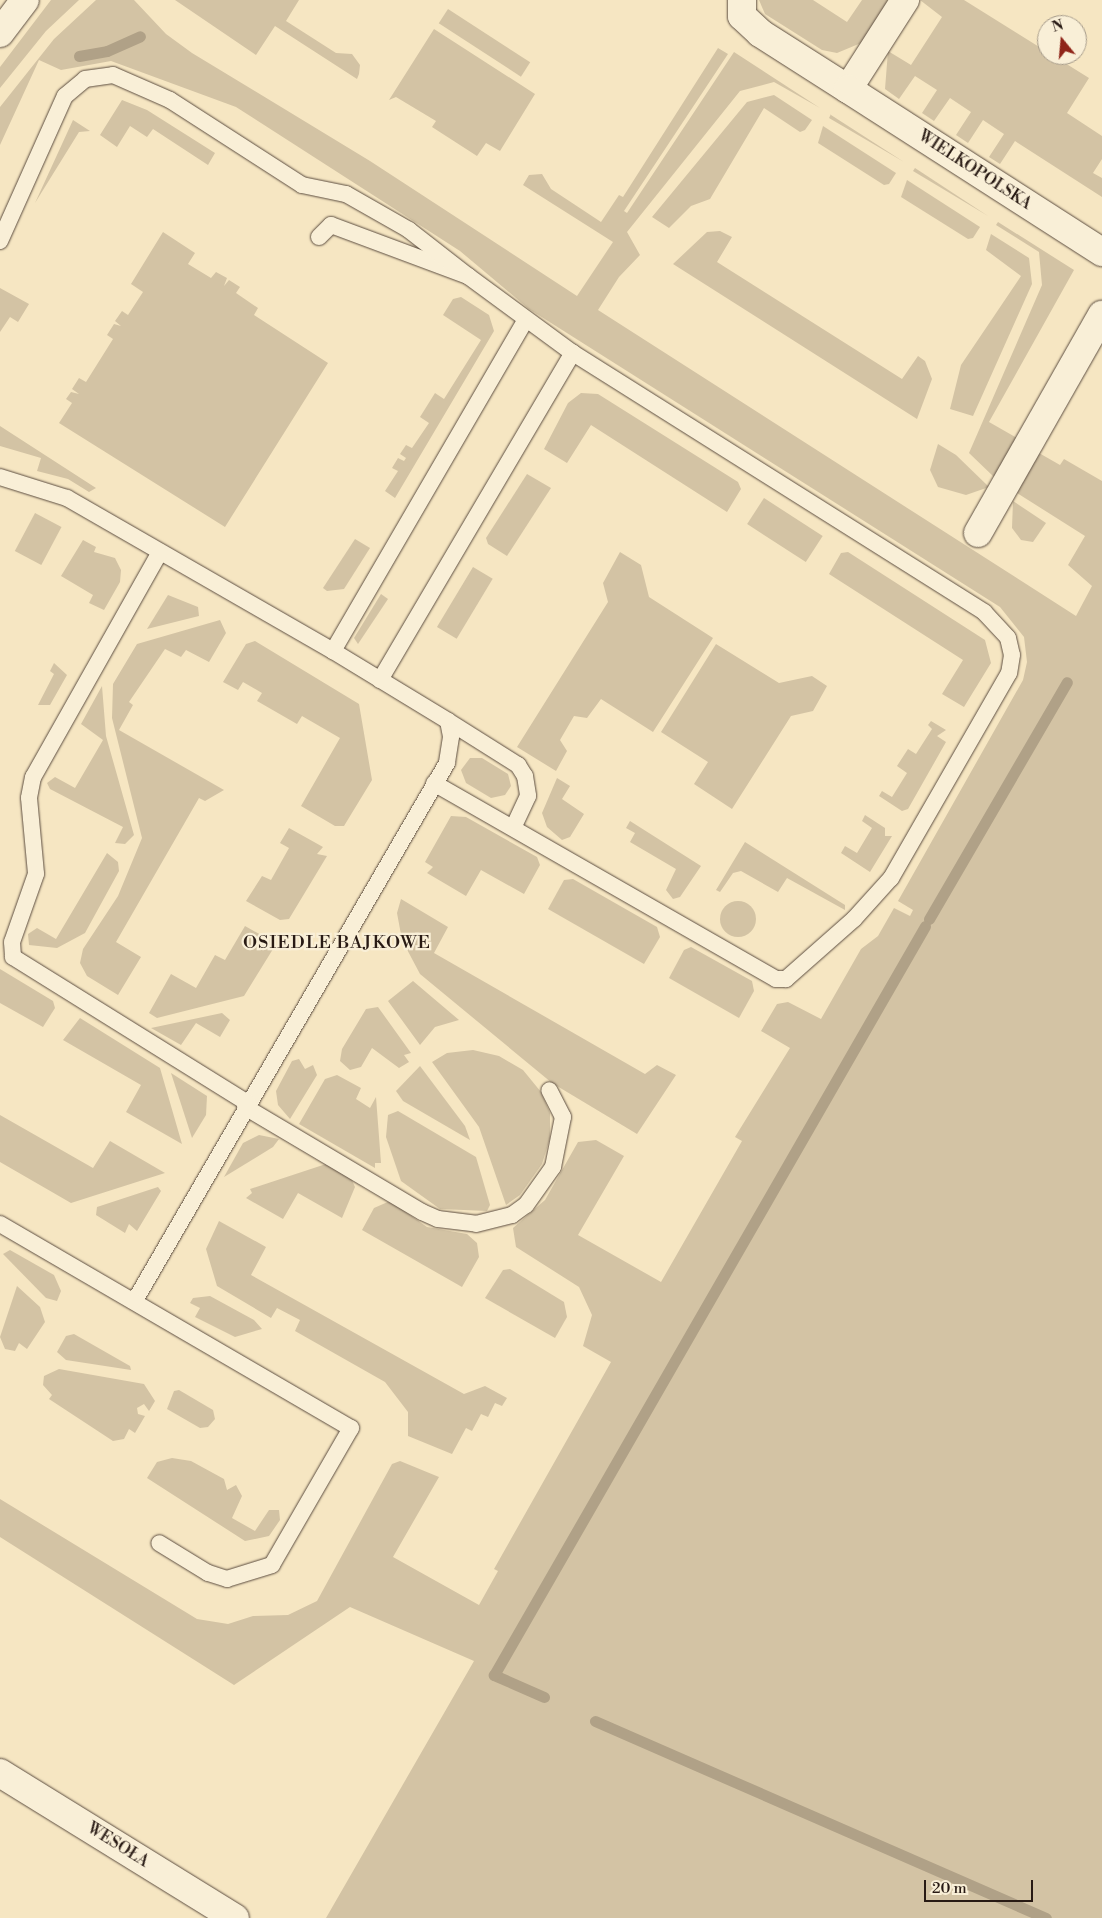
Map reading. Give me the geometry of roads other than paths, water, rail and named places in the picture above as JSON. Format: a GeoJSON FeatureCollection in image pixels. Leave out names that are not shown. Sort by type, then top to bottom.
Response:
{"type":"FeatureCollection","features":[{"type":"Feature","properties":{"kind":"street"},"geometry":{"type":"LineString","coordinates":[[0,33],[25,0]]}},
{"type":"Feature","properties":{"kind":"street","name":"WIELKOPOLSKA"},"geometry":{"type":"LineString","coordinates":[[742,0],[742,16],[760,33],[1102,252]]}},
{"type":"Feature","properties":{"kind":"street"},"geometry":{"type":"LineString","coordinates":[[848,89],[905,0]]}},
{"type":"Feature","properties":{"kind":"street"},"geometry":{"type":"LineString","coordinates":[[978,533],[1102,315]]}},
{"type":"Feature","properties":{"kind":"street","name":"WESOŁA"},"geometry":{"type":"LineString","coordinates":[[0,1773],[236,1918]]}},
{"type":"Feature","properties":{"kind":"lane"},"geometry":{"type":"LineString","coordinates":[[0,241],[65,96],[85,79],[112,76],[170,100],[302,186],[346,194],[409,230],[525,321],[984,612],[1008,638],[1012,655],[1009,673],[891,878],[854,919],[786,979],[776,979],[434,783]]}},
{"type":"Feature","properties":{"kind":"lane"},"geometry":{"type":"LineString","coordinates":[[319,237],[332,225],[468,276]]}},
{"type":"Feature","properties":{"kind":"lane"},"geometry":{"type":"LineString","coordinates":[[333,651],[525,321]]}},
{"type":"Feature","properties":{"kind":"lane"},"geometry":{"type":"LineString","coordinates":[[380,680],[573,352]]}},
{"type":"Feature","properties":{"kind":"lane"},"geometry":{"type":"LineString","coordinates":[[0,477],[67,498],[333,651],[518,765],[525,776],[528,796],[513,828]]}},
{"type":"Feature","properties":{"kind":"lane"},"geometry":{"type":"LineString","coordinates":[[160,552],[33,777],[28,798],[36,874],[12,942],[13,957],[246,1105],[438,1220],[476,1224],[512,1214],[526,1205],[553,1167],[563,1117],[549,1090]]}},
{"type":"Feature","properties":{"kind":"lane"},"geometry":{"type":"LineString","coordinates":[[134,1302],[246,1105],[434,783],[450,752],[448,721]]}},
{"type":"Feature","properties":{"kind":"lane"},"geometry":{"type":"LineString","coordinates":[[0,1224],[351,1428],[272,1565],[227,1579],[208,1573],[159,1543]]}},
{"type":"Feature","properties":{"kind":"waterway"},"geometry":{"type":"LineString","coordinates":[[79,56],[107,51],[140,36]]}},
{"type":"Feature","properties":{"kind":"waterway"},"geometry":{"type":"LineString","coordinates":[[929,919],[1067,682]]}},
{"type":"Feature","properties":{"kind":"waterway"},"geometry":{"type":"LineString","coordinates":[[544,1697],[494,1675],[925,926]]}},
{"type":"Feature","properties":{"kind":"waterway"},"geometry":{"type":"LineString","coordinates":[[595,1721],[1046,1918]]}},
{"type":"Feature","properties":{"kind":"district","name":"OSIEDLE BAJKOWE"},"geometry":{"type":"Point","coordinates":[337,943]}}]}
